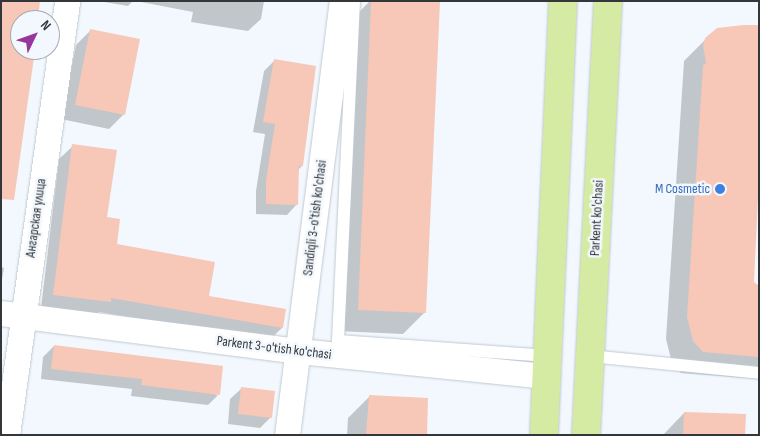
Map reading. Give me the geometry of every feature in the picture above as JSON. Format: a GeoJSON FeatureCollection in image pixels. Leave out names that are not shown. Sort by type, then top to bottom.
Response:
{"type":"FeatureCollection","features":[{"type":"Feature","properties":{"kind":"main road"},"geometry":{"type":"LineString","coordinates":[[544,435],[563,1]]}},
{"type":"Feature","properties":{"kind":"main road","name":"Parkent ko'chasi"},"geometry":{"type":"LineString","coordinates":[[586,435],[608,1]]}},
{"type":"Feature","properties":{"kind":"street","name":"Ангарская улица"},"geometry":{"type":"LineString","coordinates":[[7,435],[11,315],[68,1]]}},
{"type":"Feature","properties":{"kind":"street","name":"Sandiqli 3-o'tish ko'chasi"},"geometry":{"type":"LineString","coordinates":[[287,435],[342,1]]}},
{"type":"Feature","properties":{"kind":"street","name":"Parkent 3-o'tish ko'chasi"},"geometry":{"type":"LineString","coordinates":[[11,315],[299,351],[547,366]]}},
{"type":"Feature","properties":{"kind":"lane"},"geometry":{"type":"LineString","coordinates":[[354,1],[338,341],[547,366]]}},
{"type":"Feature","properties":{"kind":"lane"},"geometry":{"type":"LineString","coordinates":[[590,356],[759,373]]}},
{"type":"Feature","properties":{"kind":"building"},"geometry":{"type":"Polygon","coordinates":[[[1,1],[40,1],[39,10],[10,10],[10,60],[34,60],[14,200],[1,199],[1,1]]]}},
{"type":"Feature","properties":{"kind":"building"},"geometry":{"type":"Polygon","coordinates":[[[371,1],[440,1],[426,313],[358,310],[371,1]]]}},
{"type":"Feature","properties":{"kind":"building"},"geometry":{"type":"Polygon","coordinates":[[[759,25],[759,176],[754,282],[759,286],[759,357],[703,352],[693,341],[687,317],[703,65],[706,63],[703,46],[705,38],[717,28],[759,25]]]}},
{"type":"Feature","properties":{"kind":"building"},"geometry":{"type":"Polygon","coordinates":[[[90,29],[140,39],[125,115],[75,105],[90,29]]]}},
{"type":"Feature","properties":{"kind":"building"},"geometry":{"type":"Polygon","coordinates":[[[274,59],[316,66],[303,166],[299,166],[298,205],[266,204],[266,180],[275,124],[263,122],[274,59]]]}},
{"type":"Feature","properties":{"kind":"building"},"geometry":{"type":"Polygon","coordinates":[[[72,144],[117,150],[107,217],[120,219],[117,244],[215,262],[209,296],[286,309],[283,328],[111,298],[111,302],[53,295],[72,144]]]}},
{"type":"Feature","properties":{"kind":"building"},"geometry":{"type":"Polygon","coordinates":[[[54,345],[223,366],[220,395],[141,385],[142,379],[51,369],[54,345]]]}},
{"type":"Feature","properties":{"kind":"building"},"geometry":{"type":"Polygon","coordinates":[[[241,387],[275,391],[272,418],[238,414],[241,387]]]}},
{"type":"Feature","properties":{"kind":"building"},"geometry":{"type":"Polygon","coordinates":[[[369,395],[428,398],[427,435],[366,435],[369,395]]]}},
{"type":"Feature","properties":{"kind":"building"},"geometry":{"type":"Polygon","coordinates":[[[684,412],[746,414],[745,435],[683,435],[684,412]]]}},
{"type":"Feature","properties":{"kind":"place","name":"M Cosmetic"},"geometry":{"type":"Point","coordinates":[720,189]}}]}
